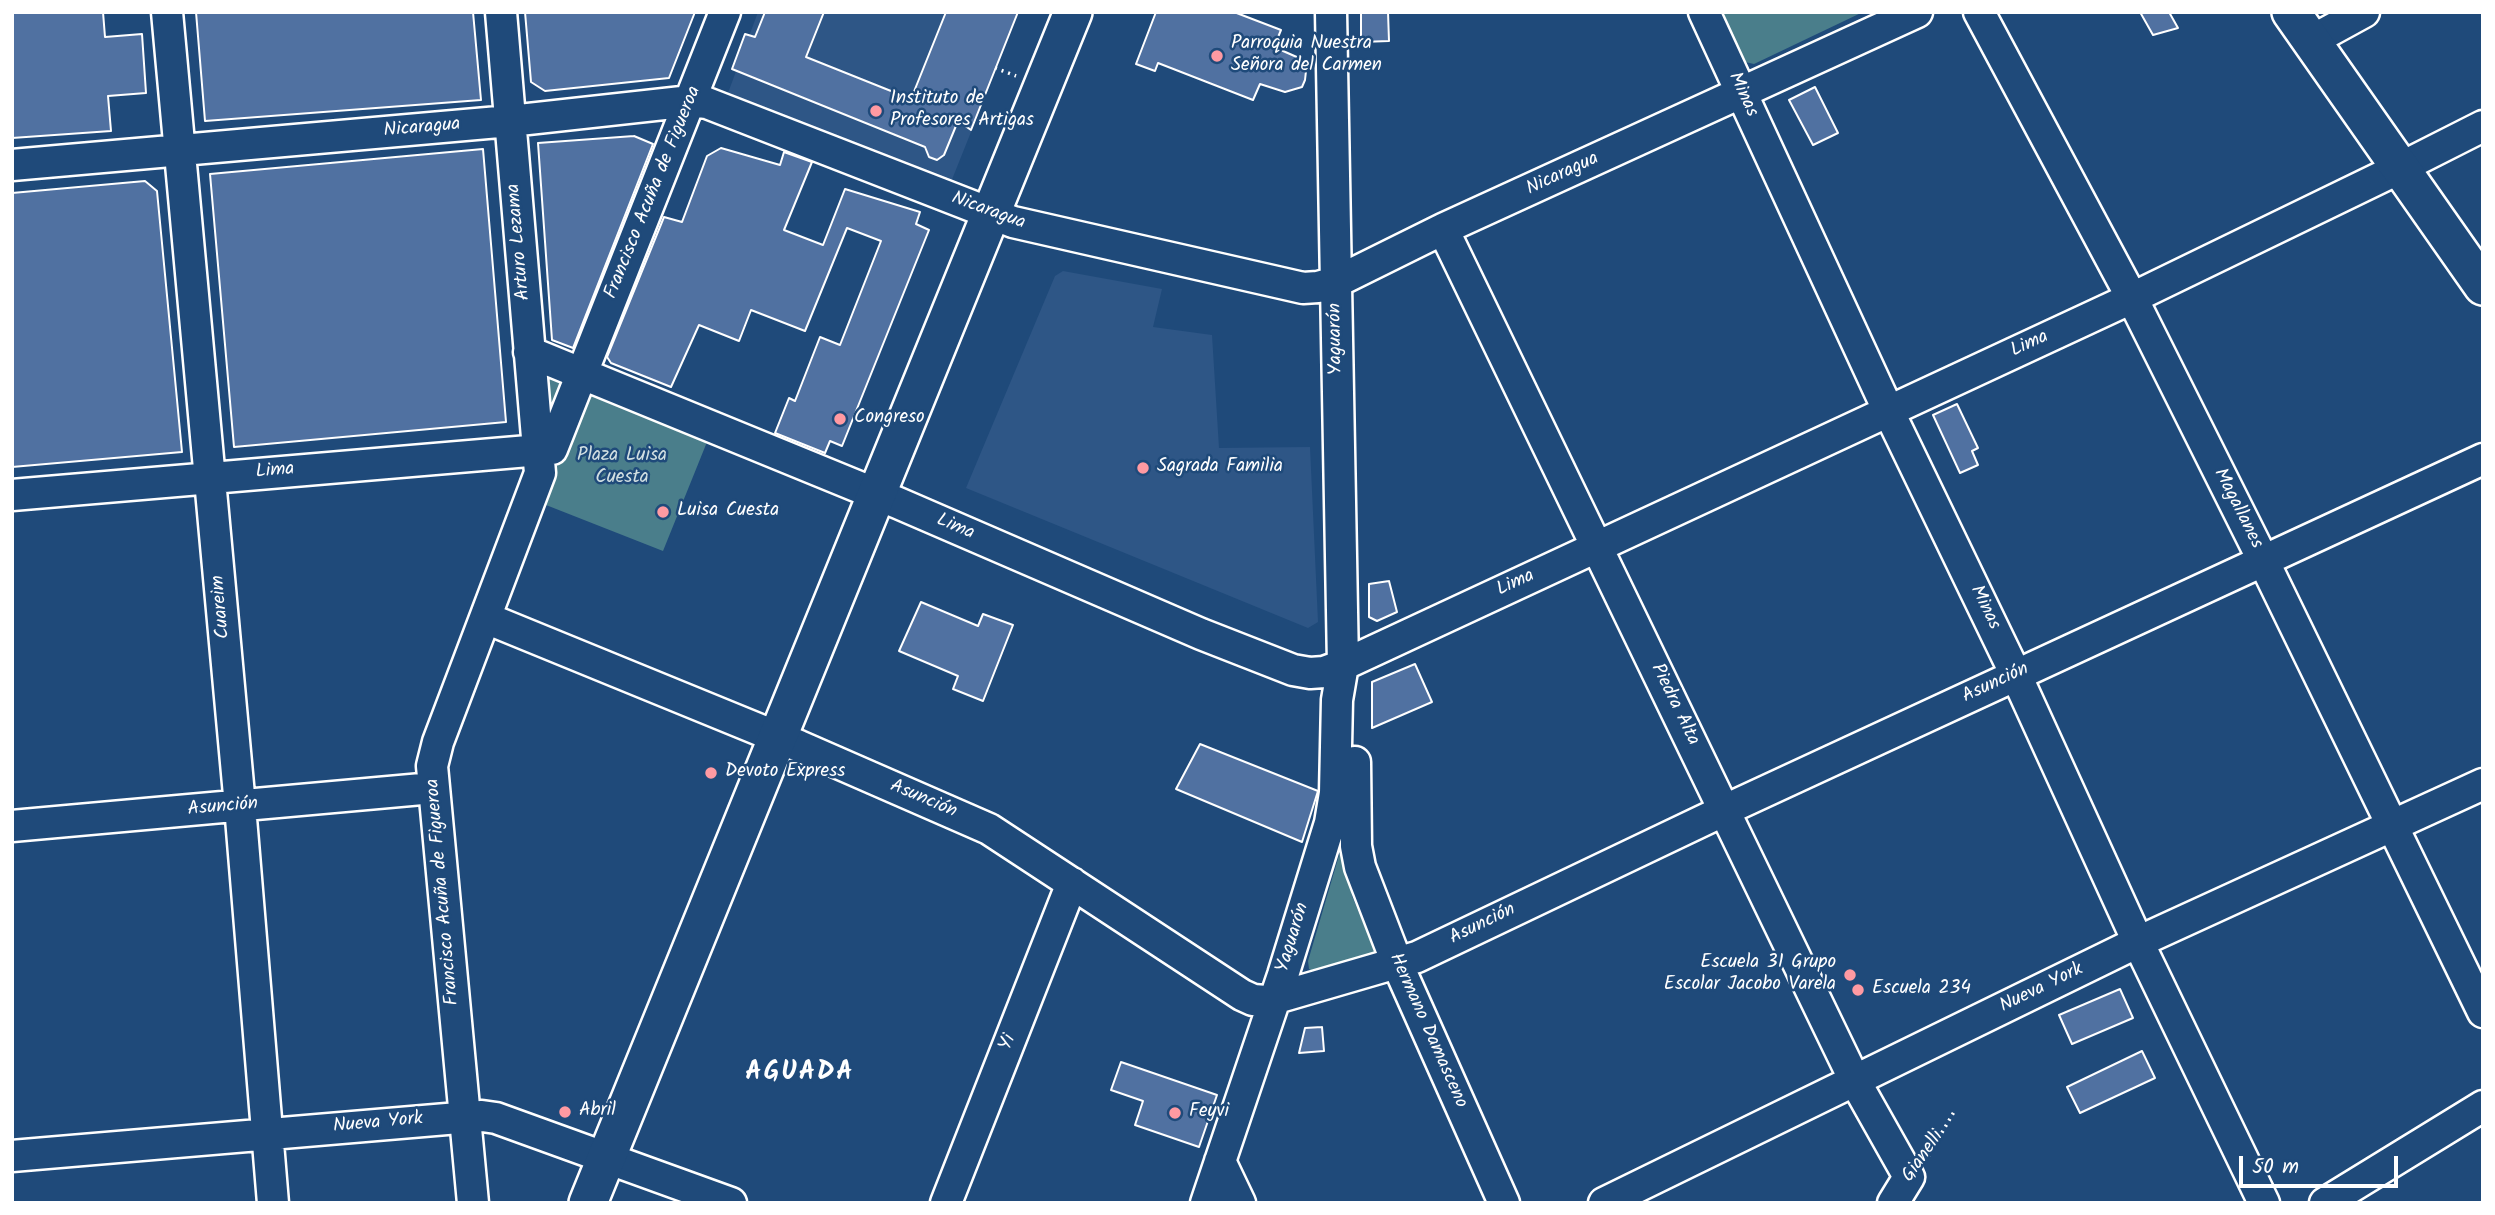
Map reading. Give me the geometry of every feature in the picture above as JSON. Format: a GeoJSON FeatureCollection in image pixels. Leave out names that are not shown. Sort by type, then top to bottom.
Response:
{"type":"FeatureCollection","features":[{"type":"Feature","properties":{"kind":"main road"},"geometry":{"type":"LineString","coordinates":[[1002,218],[1073,12]]}},
{"type":"Feature","properties":{"kind":"main road"},"geometry":{"type":"LineString","coordinates":[[588,1203],[617,1163],[1002,218],[1097,12]]}},
{"type":"Feature","properties":{"kind":"main road"},"geometry":{"type":"LineString","coordinates":[[2301,26],[2483,286]]}},
{"type":"Feature","properties":{"kind":"main road"},"geometry":{"type":"LineString","coordinates":[[614,1203],[617,1163]]}},
{"type":"Feature","properties":{"kind":"street","name":"Cuareim"},"geometry":{"type":"LineString","coordinates":[[167,12],[240,806],[273,1203]]}},
{"type":"Feature","properties":{"kind":"street","name":"Arturo Lezama"},"geometry":{"type":"LineString","coordinates":[[500,12],[539,462]]}},
{"type":"Feature","properties":{"kind":"street","name":"Francisco Acuña de Figueroa"},"geometry":{"type":"LineString","coordinates":[[473,1203],[432,766],[438,741],[486,618],[539,462],[552,449],[725,12]]}},
{"type":"Feature","properties":{"kind":"street","name":"Yaguarón"},"geometry":{"type":"LineString","coordinates":[[1206,1203],[1275,1000],[1330,823],[1335,793],[1338,688],[1343,665],[1331,12]]}},
{"type":"Feature","properties":{"kind":"street","name":"Minas"},"geometry":{"type":"LineString","coordinates":[[1704,12],[1888,410],[2016,675],[2138,942],[2264,1203]]}},
{"type":"Feature","properties":{"kind":"street","name":"Nicaragua"},"geometry":{"type":"LineString","coordinates":[[12,165],[510,121],[691,101],[706,103],[1002,218],[1303,288],[1336,282],[1443,229],[1917,12]]}},
{"type":"Feature","properties":{"kind":"street","name":"Magallanes"},"geometry":{"type":"LineString","coordinates":[[1979,12],[2132,298],[2483,1012]]}},
{"type":"Feature","properties":{"kind":"street"},"geometry":{"type":"LineString","coordinates":[[2301,26],[2364,12]]}},
{"type":"Feature","properties":{"kind":"street","name":"Lima"},"geometry":{"type":"LineString","coordinates":[[529,352],[887,499],[1201,634],[1293,670],[1324,672],[2132,298],[2400,169],[2483,125]]}},
{"type":"Feature","properties":{"kind":"street","name":"Piedra Alta"},"geometry":{"type":"LineString","coordinates":[[1443,229],[1855,1081],[1909,1177]]}},
{"type":"Feature","properties":{"kind":"street","name":"Asunción"},"geometry":{"type":"LineString","coordinates":[[486,618],[788,742],[989,829],[1248,998],[1258,1001],[1275,1000],[1417,957],[1725,810],[2483,459]]}},
{"type":"Feature","properties":{"kind":"street","name":"Lima"},"geometry":{"type":"LineString","coordinates":[[12,495],[210,478],[539,462]]}},
{"type":"Feature","properties":{"kind":"street","name":"Yaguarón"},"geometry":{"type":"LineString","coordinates":[[1343,665],[1350,681],[1355,711],[1357,856]]}},
{"type":"Feature","properties":{"kind":"street","name":"Nueva York"},"geometry":{"type":"LineString","coordinates":[[1604,1203],[2138,942],[2483,784]]}},
{"type":"Feature","properties":{"kind":"street","name":"Asunción"},"geometry":{"type":"LineString","coordinates":[[12,826],[433,788]]}},
{"type":"Feature","properties":{"kind":"street","name":"Hermano Damasceno"},"geometry":{"type":"LineString","coordinates":[[1357,856],[1397,963],[1504,1203]]}},
{"type":"Feature","properties":{"kind":"street","name":"Yi"},"geometry":{"type":"LineString","coordinates":[[946,1203],[1072,883]]}},
{"type":"Feature","properties":{"kind":"street"},"geometry":{"type":"LineString","coordinates":[[2325,1203],[2483,1106]]}},
{"type":"Feature","properties":{"kind":"street","name":"Nueva York"},"geometry":{"type":"LineString","coordinates":[[12,1156],[465,1117],[496,1118],[731,1203]]}},
{"type":"Feature","properties":{"kind":"street"},"geometry":{"type":"LineString","coordinates":[[1220,1161],[1240,1203]]}},
{"type":"Feature","properties":{"kind":"street","name":"Gianelli"},"geometry":{"type":"LineString","coordinates":[[1893,1203],[1909,1177]]}},
{"type":"Feature","properties":{"kind":"path","name":"Gianelli"},"geometry":{"type":"LineString","coordinates":[[1909,1177],[1924,1163],[1955,1110]]}},
{"type":"Feature","properties":{"kind":"shaded area","name":"Instituto de Profesores Artigas"},"geometry":{"type":"Polygon","coordinates":[[[758,12],[1019,12],[951,182],[728,93],[758,12]]]}},
{"type":"Feature","properties":{"kind":"shaded area","name":"Sagrada Familia"},"geometry":{"type":"Polygon","coordinates":[[[1063,271],[1162,289],[1153,327],[1212,335],[1219,448],[1310,447],[1318,622],[1308,628],[966,488],[1055,276],[1063,271]]]}},
{"type":"Feature","properties":{"kind":"green space"},"geometry":{"type":"Polygon","coordinates":[[[1721,12],[1863,12],[1754,64],[1745,62],[1721,12]]]}},
{"type":"Feature","properties":{"kind":"green space","name":"Plaza Luisa Cuesta"},"geometry":{"type":"Polygon","coordinates":[[[544,371],[709,437],[663,551],[546,505],[552,489],[542,375],[544,371]]]}},
{"type":"Feature","properties":{"kind":"green space"},"geometry":{"type":"Polygon","coordinates":[[[1340,852],[1347,856],[1352,896],[1374,954],[1372,958],[1314,972],[1309,969],[1308,961],[1340,852]]]}},
{"type":"Feature","properties":{"kind":"building"},"geometry":{"type":"Polygon","coordinates":[[[12,12],[103,12],[105,37],[142,34],[146,93],[108,96],[111,131],[12,138],[12,12]]]}},
{"type":"Feature","properties":{"kind":"building"},"geometry":{"type":"Polygon","coordinates":[[[196,12],[473,12],[481,100],[205,121],[196,12]]]}},
{"type":"Feature","properties":{"kind":"building"},"geometry":{"type":"Polygon","coordinates":[[[525,12],[695,12],[669,78],[545,91],[531,82],[525,12]]]}},
{"type":"Feature","properties":{"kind":"building"},"geometry":{"type":"Polygon","coordinates":[[[765,12],[824,12],[806,57],[911,99],[946,12],[1018,12],[971,130],[958,121],[944,155],[937,160],[929,157],[925,147],[732,69],[745,34],[755,37],[765,12]]]}},
{"type":"Feature","properties":{"kind":"building","name":"Parroquia Nuestra Señora del Carmen"},"geometry":{"type":"Polygon","coordinates":[[[1156,12],[1234,12],[1281,30],[1274,47],[1299,58],[1306,71],[1302,87],[1285,92],[1260,84],[1253,100],[1158,63],[1155,71],[1136,64],[1156,12]]]}},
{"type":"Feature","properties":{"kind":"building"},"geometry":{"type":"Polygon","coordinates":[[[1361,12],[1388,12],[1389,41],[1361,42],[1361,12]]]}},
{"type":"Feature","properties":{"kind":"building"},"geometry":{"type":"Polygon","coordinates":[[[2140,12],[2169,12],[2178,28],[2153,35],[2140,12]]]}},
{"type":"Feature","properties":{"kind":"building"},"geometry":{"type":"Polygon","coordinates":[[[1815,87],[1838,133],[1813,145],[1789,100],[1815,87]]]}},
{"type":"Feature","properties":{"kind":"building"},"geometry":{"type":"Polygon","coordinates":[[[634,136],[653,144],[573,348],[552,340],[538,143],[634,136]]]}},
{"type":"Feature","properties":{"kind":"building"},"geometry":{"type":"Polygon","coordinates":[[[721,148],[780,165],[784,152],[812,162],[784,230],[823,245],[845,189],[920,212],[916,224],[929,230],[842,446],[830,441],[825,453],[775,433],[789,398],[795,401],[820,337],[840,345],[881,241],[847,228],[805,331],[751,310],[739,341],[699,325],[671,387],[611,363],[607,357],[664,217],[682,222],[707,156],[721,148]]]}},
{"type":"Feature","properties":{"kind":"building"},"geometry":{"type":"Polygon","coordinates":[[[483,149],[506,422],[234,447],[210,174],[483,149]]]}},
{"type":"Feature","properties":{"kind":"building"},"geometry":{"type":"Polygon","coordinates":[[[145,181],[157,191],[182,452],[12,467],[12,193],[145,181]]]}},
{"type":"Feature","properties":{"kind":"building"},"geometry":{"type":"Polygon","coordinates":[[[1957,404],[1978,448],[1972,451],[1978,465],[1960,473],[1933,415],[1957,404]]]}},
{"type":"Feature","properties":{"kind":"building"},"geometry":{"type":"Polygon","coordinates":[[[1389,581],[1397,612],[1377,621],[1369,617],[1369,584],[1389,581]]]}},
{"type":"Feature","properties":{"kind":"building"},"geometry":{"type":"Polygon","coordinates":[[[921,602],[978,626],[983,614],[1013,625],[983,701],[953,689],[958,676],[899,651],[921,602]]]}},
{"type":"Feature","properties":{"kind":"building"},"geometry":{"type":"Polygon","coordinates":[[[1415,664],[1432,702],[1372,728],[1372,682],[1415,664]]]}},
{"type":"Feature","properties":{"kind":"building"},"geometry":{"type":"Polygon","coordinates":[[[1200,744],[1318,791],[1302,842],[1176,789],[1200,744]]]}},
{"type":"Feature","properties":{"kind":"building"},"geometry":{"type":"Polygon","coordinates":[[[2120,989],[2133,1018],[2072,1044],[2059,1015],[2120,989]]]}},
{"type":"Feature","properties":{"kind":"building"},"geometry":{"type":"Polygon","coordinates":[[[1322,1027],[1324,1051],[1299,1053],[1305,1028],[1322,1027]]]}},
{"type":"Feature","properties":{"kind":"building"},"geometry":{"type":"Polygon","coordinates":[[[2142,1051],[2155,1078],[2080,1113],[2067,1087],[2142,1051]]]}},
{"type":"Feature","properties":{"kind":"building","name":"Feyvi"},"geometry":{"type":"Polygon","coordinates":[[[1121,1062],[1217,1095],[1199,1147],[1135,1125],[1143,1101],[1111,1090],[1121,1062]]]}},
{"type":"Feature","properties":{"kind":"place","name":"Parroquia Nuestra Señora del Carmen"},"geometry":{"type":"Point","coordinates":[1217,56]}},
{"type":"Feature","properties":{"kind":"place","name":"Instituto de Profesores Artigas"},"geometry":{"type":"Point","coordinates":[876,111]}},
{"type":"Feature","properties":{"kind":"place","name":"Congreso"},"geometry":{"type":"Point","coordinates":[840,419]}},
{"type":"Feature","properties":{"kind":"place","name":"Sagrada Familia"},"geometry":{"type":"Point","coordinates":[1143,468]}},
{"type":"Feature","properties":{"kind":"place","name":"Luisa Cuesta"},"geometry":{"type":"Point","coordinates":[663,512]}},
{"type":"Feature","properties":{"kind":"place","name":"Devoto Express"},"geometry":{"type":"Point","coordinates":[711,773]}},
{"type":"Feature","properties":{"kind":"place","name":"Escuela 31 Grupo Escolar Jacobo Varela"},"geometry":{"type":"Point","coordinates":[1850,975]}},
{"type":"Feature","properties":{"kind":"place","name":"Escuela 234"},"geometry":{"type":"Point","coordinates":[1858,990]}},
{"type":"Feature","properties":{"kind":"place","name":"Abril"},"geometry":{"type":"Point","coordinates":[565,1112]}},
{"type":"Feature","properties":{"kind":"place","name":"Feyvi"},"geometry":{"type":"Point","coordinates":[1175,1113]}},
{"type":"Feature","properties":{"kind":"district","name":"AGUADA"},"geometry":{"type":"Point","coordinates":[800,1075]}}]}
